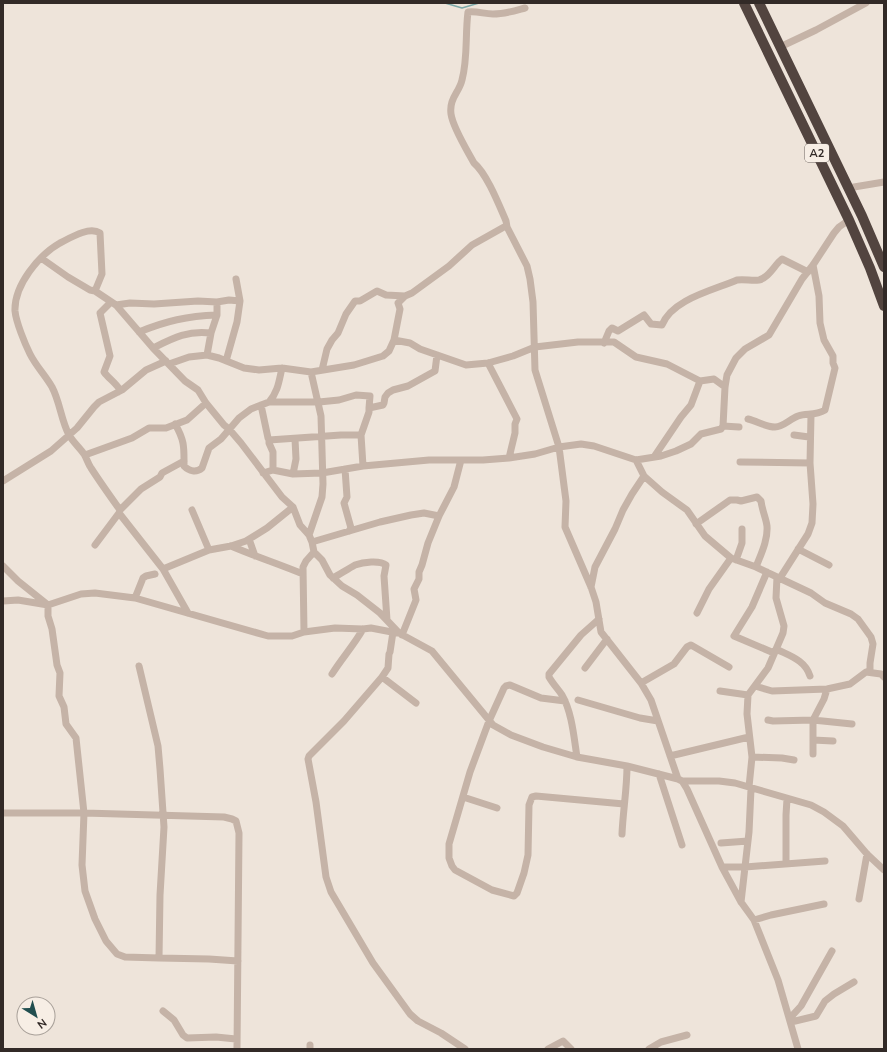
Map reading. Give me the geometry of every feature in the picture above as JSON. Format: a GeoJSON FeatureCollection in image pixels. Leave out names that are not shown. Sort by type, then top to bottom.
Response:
{"type":"FeatureCollection","features":[{"type":"Feature","properties":{"kind":"highway","name":"A2"},"geometry":{"type":"LineString","coordinates":[[744,3],[849,220],[870,268],[884,306]]}},
{"type":"Feature","properties":{"kind":"highway","name":"A2"},"geometry":{"type":"LineString","coordinates":[[759,3],[848,188],[884,267]]}},
{"type":"Feature","properties":{"kind":"street"},"geometry":{"type":"LineString","coordinates":[[780,46],[816,30],[866,3]]}},
{"type":"Feature","properties":{"kind":"street"},"geometry":{"type":"LineString","coordinates":[[525,8],[506,14],[492,14],[478,11],[468,12],[466,58],[462,81],[452,99],[450,111],[452,121],[474,163],[480,168],[488,183],[528,270],[532,302],[535,370],[559,447],[566,501],[565,527],[591,587],[596,602],[602,632],[641,683],[651,700],[670,756],[680,780],[687,789],[722,867],[741,902],[754,920],[778,980],[798,1049]]}},
{"type":"Feature","properties":{"kind":"street"},"geometry":{"type":"LineString","coordinates":[[848,188],[884,182]]}},
{"type":"Feature","properties":{"kind":"street"},"geometry":{"type":"LineString","coordinates":[[263,473],[273,470],[293,474],[322,473],[364,466],[429,460],[509,458],[535,454],[559,447],[581,444],[594,446],[636,460],[676,451],[691,444],[701,437],[721,429],[723,426],[724,387],[727,375],[736,358],[745,349],[769,335],[794,291],[814,265],[834,233],[839,227],[849,220]]}},
{"type":"Feature","properties":{"kind":"street"},"geometry":{"type":"LineString","coordinates":[[3,481],[51,451],[70,436],[94,407],[118,392],[146,370],[188,357],[207,355],[251,369],[259,370],[282,368],[311,372],[354,365],[383,356],[389,351],[394,340],[400,309],[398,303],[405,296],[412,293],[449,266],[472,245],[504,227],[507,227]]}},
{"type":"Feature","properties":{"kind":"street"},"geometry":{"type":"LineString","coordinates":[[95,291],[102,274],[100,236],[98,232],[85,232],[58,245],[41,258],[22,284],[15,312],[22,337],[36,365],[52,387],[70,436],[85,456],[120,512],[163,568],[188,613]]}},
{"type":"Feature","properties":{"kind":"street"},"geometry":{"type":"LineString","coordinates":[[41,258],[68,277],[114,303],[153,348],[185,381],[198,390],[224,426],[229,429],[252,457],[282,497],[293,507],[300,525],[309,535],[314,552],[322,560],[330,576],[342,586],[357,595],[387,620],[398,633]]}},
{"type":"Feature","properties":{"kind":"street"},"geometry":{"type":"LineString","coordinates":[[604,343],[609,331],[612,328],[618,331],[644,315],[651,324],[662,324],[664,320],[685,300],[737,280],[763,279],[782,259],[808,272]]}},
{"type":"Feature","properties":{"kind":"street"},"geometry":{"type":"LineString","coordinates":[[748,419],[776,427],[782,426],[790,419],[800,415],[811,415],[825,410],[835,368],[833,356],[824,340],[820,324],[819,296],[814,265]]}},
{"type":"Feature","properties":{"kind":"street"},"geometry":{"type":"LineString","coordinates":[[226,361],[237,322],[240,302],[236,279]]}},
{"type":"Feature","properties":{"kind":"street"},"geometry":{"type":"LineString","coordinates":[[322,370],[327,349],[338,333],[346,314],[354,301],[360,301],[377,292],[386,295],[405,296]]}},
{"type":"Feature","properties":{"kind":"street"},"geometry":{"type":"LineString","coordinates":[[118,392],[120,390],[119,388],[104,372],[110,356],[100,313],[114,303],[154,304],[198,301],[217,302],[229,300],[240,302]]}},
{"type":"Feature","properties":{"kind":"street"},"geometry":{"type":"LineString","coordinates":[[207,355],[216,315],[217,302]]}},
{"type":"Feature","properties":{"kind":"street"},"geometry":{"type":"LineString","coordinates":[[139,332],[164,322],[177,319],[203,315],[216,315]]}},
{"type":"Feature","properties":{"kind":"street"},"geometry":{"type":"LineString","coordinates":[[153,348],[184,334],[203,332],[211,333]]}},
{"type":"Feature","properties":{"kind":"street"},"geometry":{"type":"LineString","coordinates":[[394,340],[410,343],[420,349],[466,365],[488,364],[535,347],[578,342],[614,342],[636,357],[667,364],[700,381],[714,380],[724,387]]}},
{"type":"Feature","properties":{"kind":"street"},"geometry":{"type":"LineString","coordinates":[[369,408],[383,405],[386,395],[393,390],[408,386],[435,371],[439,356]]}},
{"type":"Feature","properties":{"kind":"street"},"geometry":{"type":"LineString","coordinates":[[488,364],[517,419],[509,458]]}},
{"type":"Feature","properties":{"kind":"street"},"geometry":{"type":"LineString","coordinates":[[176,424],[184,444],[184,466],[188,469],[197,471],[201,469],[209,448],[226,434],[239,418],[247,412],[269,402],[274,396],[277,390],[282,368]]}},
{"type":"Feature","properties":{"kind":"street"},"geometry":{"type":"LineString","coordinates":[[309,535],[322,497],[321,416],[311,372]]}},
{"type":"Feature","properties":{"kind":"street"},"geometry":{"type":"LineString","coordinates":[[654,457],[691,405],[700,381]]}},
{"type":"Feature","properties":{"kind":"street"},"geometry":{"type":"LineString","coordinates":[[269,402],[318,402],[339,400],[356,395],[370,396],[369,412],[361,435],[364,466]]}},
{"type":"Feature","properties":{"kind":"street"},"geometry":{"type":"LineString","coordinates":[[85,456],[132,438],[149,428],[161,429],[176,424],[189,418],[206,403]]}},
{"type":"Feature","properties":{"kind":"street"},"geometry":{"type":"LineString","coordinates":[[261,406],[268,438],[270,440],[269,443],[273,452],[273,470]]}},
{"type":"Feature","properties":{"kind":"street"},"geometry":{"type":"LineString","coordinates":[[741,902],[748,841],[752,757],[747,714],[748,695],[768,668],[783,633],[784,626],[776,598],[778,577],[808,534],[812,523],[813,504],[809,437],[811,415]]}},
{"type":"Feature","properties":{"kind":"street"},"geometry":{"type":"LineString","coordinates":[[723,426],[739,427]]}},
{"type":"Feature","properties":{"kind":"street"},"geometry":{"type":"LineString","coordinates":[[270,440],[361,435]]}},
{"type":"Feature","properties":{"kind":"street"},"geometry":{"type":"LineString","coordinates":[[794,435],[809,437]]}},
{"type":"Feature","properties":{"kind":"street"},"geometry":{"type":"LineString","coordinates":[[293,474],[296,459],[295,439]]}},
{"type":"Feature","properties":{"kind":"street"},"geometry":{"type":"LineString","coordinates":[[461,460],[454,487],[439,516],[428,543],[419,572],[419,579],[414,589],[416,600],[398,633],[389,654],[388,668],[344,721],[309,756],[308,759],[316,802],[326,877],[331,892],[373,963],[410,1014],[441,1032],[465,1049]]}},
{"type":"Feature","properties":{"kind":"street"},"geometry":{"type":"LineString","coordinates":[[636,460],[644,476],[662,492],[687,510],[705,536],[733,559],[778,577],[858,619],[871,637],[873,644],[870,672]]}},
{"type":"Feature","properties":{"kind":"street"},"geometry":{"type":"LineString","coordinates":[[95,545],[120,512],[141,490],[160,477],[162,473],[184,461]]}},
{"type":"Feature","properties":{"kind":"street"},"geometry":{"type":"LineString","coordinates":[[740,462],[810,463]]}},
{"type":"Feature","properties":{"kind":"street"},"geometry":{"type":"LineString","coordinates":[[345,469],[347,497],[344,502],[351,528],[349,531]]}},
{"type":"Feature","properties":{"kind":"street"},"geometry":{"type":"LineString","coordinates":[[591,587],[595,567],[599,558],[615,529],[623,510],[638,483],[644,476]]}},
{"type":"Feature","properties":{"kind":"street"},"geometry":{"type":"LineString","coordinates":[[696,524],[730,500],[741,501],[756,497],[759,498],[767,525],[767,533],[764,547],[756,567]]}},
{"type":"Feature","properties":{"kind":"street"},"geometry":{"type":"LineString","coordinates":[[163,568],[209,550],[231,546],[249,539],[267,528],[293,507]]}},
{"type":"Feature","properties":{"kind":"street"},"geometry":{"type":"LineString","coordinates":[[192,510],[209,550]]}},
{"type":"Feature","properties":{"kind":"street"},"geometry":{"type":"LineString","coordinates":[[312,542],[411,515],[424,513],[439,516]]}},
{"type":"Feature","properties":{"kind":"street"},"geometry":{"type":"LineString","coordinates":[[697,613],[709,589],[733,559],[742,543],[742,529]]}},
{"type":"Feature","properties":{"kind":"street"},"geometry":{"type":"LineString","coordinates":[[249,539],[255,556]]}},
{"type":"Feature","properties":{"kind":"street"},"geometry":{"type":"LineString","coordinates":[[231,546],[302,574]]}},
{"type":"Feature","properties":{"kind":"street"},"geometry":{"type":"LineString","coordinates":[[798,549],[829,565]]}},
{"type":"Feature","properties":{"kind":"street"},"geometry":{"type":"LineString","coordinates":[[304,632],[302,574],[306,561],[314,552]]}},
{"type":"Feature","properties":{"kind":"street"},"geometry":{"type":"LineString","coordinates":[[333,578],[356,565],[380,562],[385,564],[384,576],[387,620]]}},
{"type":"Feature","properties":{"kind":"street"},"geometry":{"type":"LineString","coordinates":[[3,566],[18,581],[48,605]]}},
{"type":"Feature","properties":{"kind":"street"},"geometry":{"type":"LineString","coordinates":[[766,572],[752,607],[734,636],[789,655],[803,664],[810,676]]}},
{"type":"Feature","properties":{"kind":"street"},"geometry":{"type":"LineString","coordinates":[[135,598],[144,578],[154,574]]}},
{"type":"Feature","properties":{"kind":"street"},"geometry":{"type":"LineString","coordinates":[[3,601],[18,600],[48,605],[89,593],[135,598],[268,636],[292,636],[304,632],[335,628],[371,628],[398,633],[432,651],[489,721],[500,730],[543,747],[577,757],[627,766],[680,780],[735,783],[816,808],[838,821],[867,854],[884,870]]}},
{"type":"Feature","properties":{"kind":"street"},"geometry":{"type":"LineString","coordinates":[[48,605],[48,616],[52,629],[57,665],[60,673],[59,696],[64,707],[66,724],[76,738],[84,813],[82,865],[85,891],[95,919],[106,941],[117,954],[125,957],[238,961]]}},
{"type":"Feature","properties":{"kind":"street"},"geometry":{"type":"LineString","coordinates":[[577,757],[572,726],[565,702],[549,677],[580,634],[599,619]]}},
{"type":"Feature","properties":{"kind":"street"},"geometry":{"type":"LineString","coordinates":[[332,674],[346,653],[352,648],[363,629]]}},
{"type":"Feature","properties":{"kind":"street"},"geometry":{"type":"LineString","coordinates":[[585,668],[607,639]]}},
{"type":"Feature","properties":{"kind":"street"},"geometry":{"type":"LineString","coordinates":[[641,683],[674,664],[687,647],[691,645],[729,667]]}},
{"type":"Feature","properties":{"kind":"street"},"geometry":{"type":"LineString","coordinates":[[138,666],[158,746],[163,816],[159,958]]}},
{"type":"Feature","properties":{"kind":"street"},"geometry":{"type":"LineString","coordinates":[[755,686],[772,691],[827,689],[850,684],[863,674],[870,672],[881,674],[884,677]]}},
{"type":"Feature","properties":{"kind":"street"},"geometry":{"type":"LineString","coordinates":[[382,677],[416,703]]}},
{"type":"Feature","properties":{"kind":"street"},"geometry":{"type":"LineString","coordinates":[[565,702],[541,698],[515,687],[506,686],[504,688],[489,721],[470,772],[449,844],[452,866],[455,870],[492,890],[514,896],[517,893],[527,861],[529,805],[532,797],[536,796],[624,804]]}},
{"type":"Feature","properties":{"kind":"street"},"geometry":{"type":"LineString","coordinates":[[813,754],[813,720],[824,699],[827,689]]}},
{"type":"Feature","properties":{"kind":"street"},"geometry":{"type":"LineString","coordinates":[[720,691],[748,695]]}},
{"type":"Feature","properties":{"kind":"street"},"geometry":{"type":"LineString","coordinates":[[578,700],[640,718],[658,721]]}},
{"type":"Feature","properties":{"kind":"street"},"geometry":{"type":"LineString","coordinates":[[768,720],[813,720],[852,724]]}},
{"type":"Feature","properties":{"kind":"street"},"geometry":{"type":"LineString","coordinates":[[670,756],[749,736]]}},
{"type":"Feature","properties":{"kind":"street"},"geometry":{"type":"LineString","coordinates":[[814,740],[833,741]]}},
{"type":"Feature","properties":{"kind":"street"},"geometry":{"type":"LineString","coordinates":[[752,757],[794,760]]}},
{"type":"Feature","properties":{"kind":"street"},"geometry":{"type":"LineString","coordinates":[[622,834],[627,785],[627,766]]}},
{"type":"Feature","properties":{"kind":"street"},"geometry":{"type":"LineString","coordinates":[[659,774],[682,845]]}},
{"type":"Feature","properties":{"kind":"street"},"geometry":{"type":"LineString","coordinates":[[463,797],[496,808]]}},
{"type":"Feature","properties":{"kind":"street"},"geometry":{"type":"LineString","coordinates":[[786,864],[787,799]]}},
{"type":"Feature","properties":{"kind":"street"},"geometry":{"type":"LineString","coordinates":[[3,813],[84,813],[224,817],[232,818],[236,821],[239,833],[237,1049]]}},
{"type":"Feature","properties":{"kind":"street"},"geometry":{"type":"LineString","coordinates":[[721,843],[748,841]]}},
{"type":"Feature","properties":{"kind":"street"},"geometry":{"type":"LineString","coordinates":[[859,899],[867,854]]}},
{"type":"Feature","properties":{"kind":"street"},"geometry":{"type":"LineString","coordinates":[[722,867],[745,867],[825,861]]}},
{"type":"Feature","properties":{"kind":"street"},"geometry":{"type":"LineString","coordinates":[[754,920],[824,904]]}},
{"type":"Feature","properties":{"kind":"street"},"geometry":{"type":"LineString","coordinates":[[790,1020],[801,1006],[832,951]]}},
{"type":"Feature","properties":{"kind":"street"},"geometry":{"type":"LineString","coordinates":[[790,1020],[816,1016],[825,1001],[854,982]]}},
{"type":"Feature","properties":{"kind":"street"},"geometry":{"type":"LineString","coordinates":[[163,1011],[174,1020],[183,1036],[187,1038],[216,1037],[236,1039]]}},
{"type":"Feature","properties":{"kind":"street"},"geometry":{"type":"LineString","coordinates":[[649,1049],[661,1042],[687,1035]]}},
{"type":"Feature","properties":{"kind":"street"},"geometry":{"type":"LineString","coordinates":[[548,1049],[563,1041],[572,1049]]}},
{"type":"Feature","properties":{"kind":"waterway"},"geometry":{"type":"LineString","coordinates":[[445,3],[462,8],[479,3]]}},
{"type":"Feature","properties":{"kind":"waterway"},"geometry":{"type":"LineString","coordinates":[[490,3],[513,3]]}}]}
